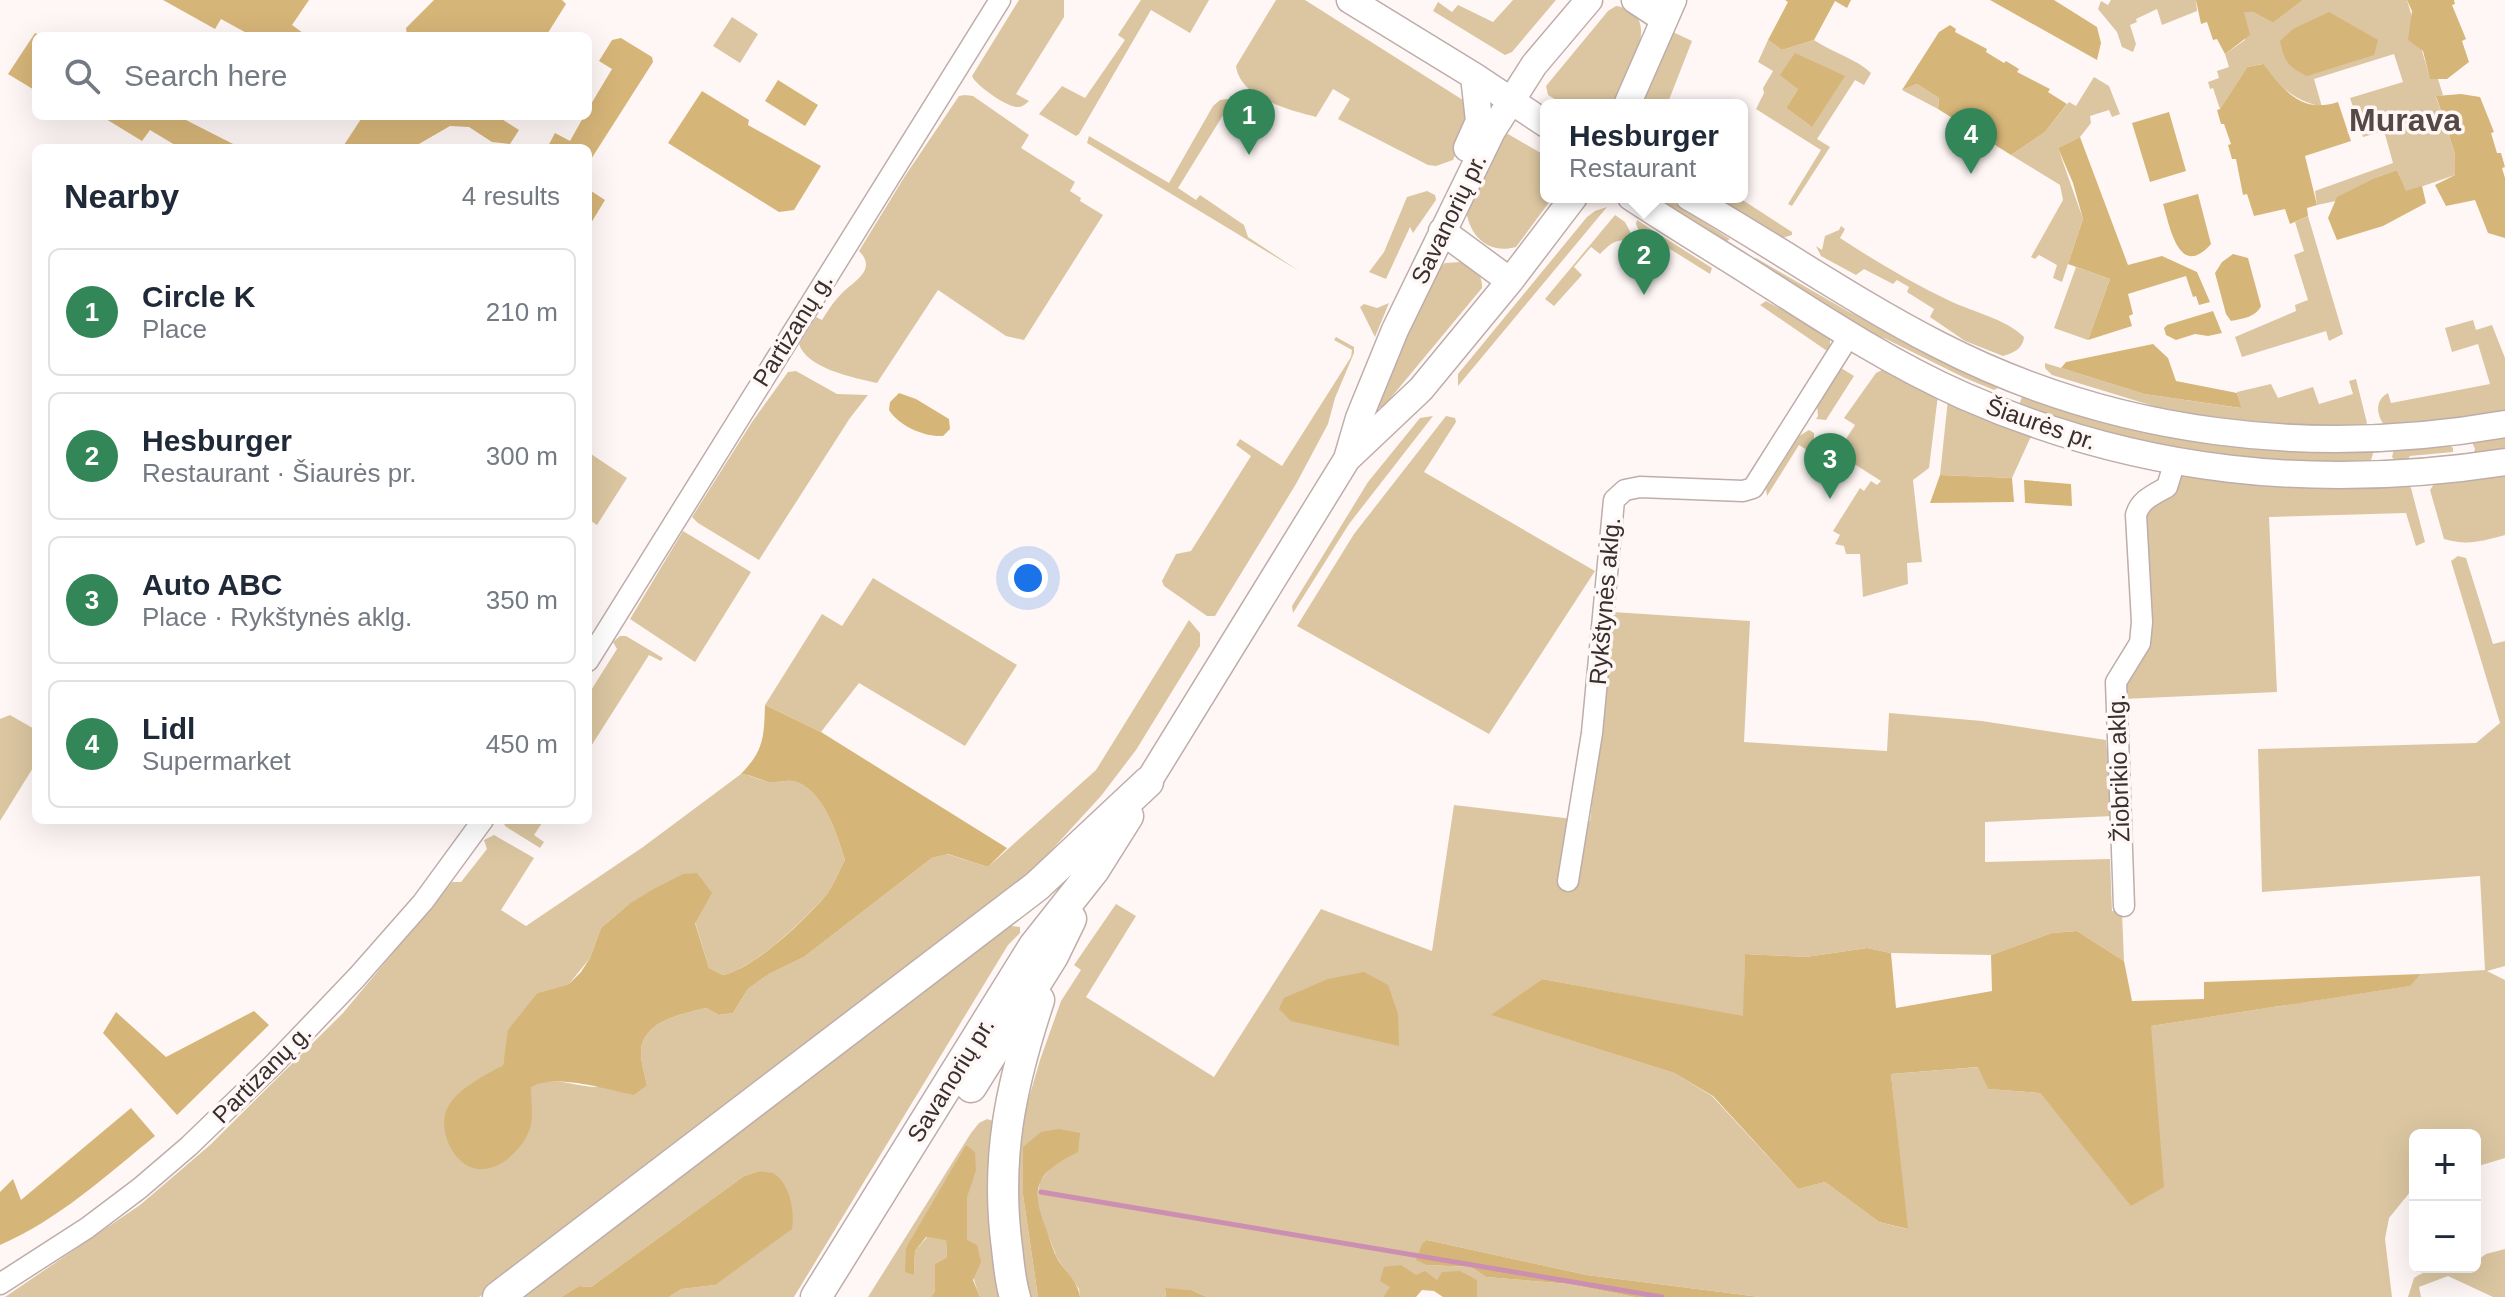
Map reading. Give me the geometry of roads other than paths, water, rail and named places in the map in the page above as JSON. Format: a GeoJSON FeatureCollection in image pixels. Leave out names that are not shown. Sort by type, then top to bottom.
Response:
{"type":"FeatureCollection","features":[{"type":"Feature","properties":{"kind":"highway","name":"Savanorių pr."},"geometry":{"type":"LineString","coordinates":[[840,1297],[1053,956],[1094,870],[1148,782]]}},
{"type":"Feature","properties":{"kind":"highway"},"geometry":{"type":"LineString","coordinates":[[498,1297],[1037,886],[1148,782]]}},
{"type":"Feature","properties":{"kind":"highway","name":"Savanorių pr."},"geometry":{"type":"LineString","coordinates":[[816,1297],[1034,946],[1094,870]]}},
{"type":"Feature","properties":{"kind":"highway"},"geometry":{"type":"LineString","coordinates":[[1015,1297],[1003,1208],[1008,1113],[1020,1058],[1053,956]]}},
{"type":"Feature","properties":{"kind":"main road"},"geometry":{"type":"LineString","coordinates":[[1350,0],[1540,120]]}},
{"type":"Feature","properties":{"kind":"main road","name":"Savanorių pr."},"geometry":{"type":"LineString","coordinates":[[1347,459],[1379,366],[1492,131],[1534,65],[1589,0]]}},
{"type":"Feature","properties":{"kind":"main road"},"geometry":{"type":"LineString","coordinates":[[1630,99],[1669,10],[1635,0]]}},
{"type":"Feature","properties":{"kind":"main road"},"geometry":{"type":"LineString","coordinates":[[1430,256],[1435,216],[1479,121],[1474,76]]}},
{"type":"Feature","properties":{"kind":"main road","name":"Savanorių pr."},"geometry":{"type":"LineString","coordinates":[[1148,782],[1347,459],[1421,389],[1569,203]]}},
{"type":"Feature","properties":{"kind":"main road","name":"Šiaurės pr."},"geometry":{"type":"LineString","coordinates":[[1640,203],[1877,353],[1985,405],[2082,440],[2175,461],[2280,475],[2380,475],[2505,462]]}},
{"type":"Feature","properties":{"kind":"main road","name":"Šiaurės pr."},"geometry":{"type":"LineString","coordinates":[[1699,203],[1892,320],[1965,358],[2018,381],[2101,408],[2223,433],[2275,438],[2378,439],[2458,433],[2505,424]]}},
{"type":"Feature","properties":{"kind":"main road"},"geometry":{"type":"LineString","coordinates":[[1442,231],[1510,281]]}},
{"type":"Feature","properties":{"kind":"main road"},"geometry":{"type":"LineString","coordinates":[[1728,259],[1739,247],[1764,240]]}},
{"type":"Feature","properties":{"kind":"main road"},"geometry":{"type":"LineString","coordinates":[[1985,405],[2004,396],[2018,381]]}},
{"type":"Feature","properties":{"kind":"main road"},"geometry":{"type":"LineString","coordinates":[[2458,433],[2462,468]]}},
{"type":"Feature","properties":{"kind":"main road"},"geometry":{"type":"LineString","coordinates":[[2378,439],[2380,475]]}},
{"type":"Feature","properties":{"kind":"street","name":"Partizanų g."},"geometry":{"type":"LineString","coordinates":[[592,655],[1000,0]]}},
{"type":"Feature","properties":{"kind":"street","name":"Rykštynės aklg."},"geometry":{"type":"LineString","coordinates":[[1568,881],[1592,733],[1614,500],[1625,490],[1640,487],[1743,491],[1753,488],[1849,336]]}},
{"type":"Feature","properties":{"kind":"street","name":"Žiobrikio aklg."},"geometry":{"type":"LineString","coordinates":[[2124,906],[2116,682],[2140,643],[2138,507],[2167,487],[2175,461]]}},
{"type":"Feature","properties":{"kind":"street","name":"Partizanų g."},"geometry":{"type":"LineString","coordinates":[[0,1284],[87,1228],[189,1146],[273,1065],[357,977],[423,902],[480,824]]}},
{"type":"Feature","properties":{"kind":"waterway"},"geometry":{"type":"LineString","coordinates":[[1041,1192],[1662,1297]]}},
{"type":"Feature","properties":{"kind":"place","name":"Circle K"},"geometry":{"type":"Point","coordinates":[1249,155]}},
{"type":"Feature","properties":{"kind":"place","name":"Lidl"},"geometry":{"type":"Point","coordinates":[1971,174]}},
{"type":"Feature","properties":{"kind":"place","name":"Hesburger"},"geometry":{"type":"Point","coordinates":[1644,295]}},
{"type":"Feature","properties":{"kind":"place","name":"Auto ABC"},"geometry":{"type":"Point","coordinates":[1830,499]}},
{"type":"Feature","properties":{"kind":"district","name":"Murava"},"geometry":{"type":"Point","coordinates":[2405,120]}}]}
